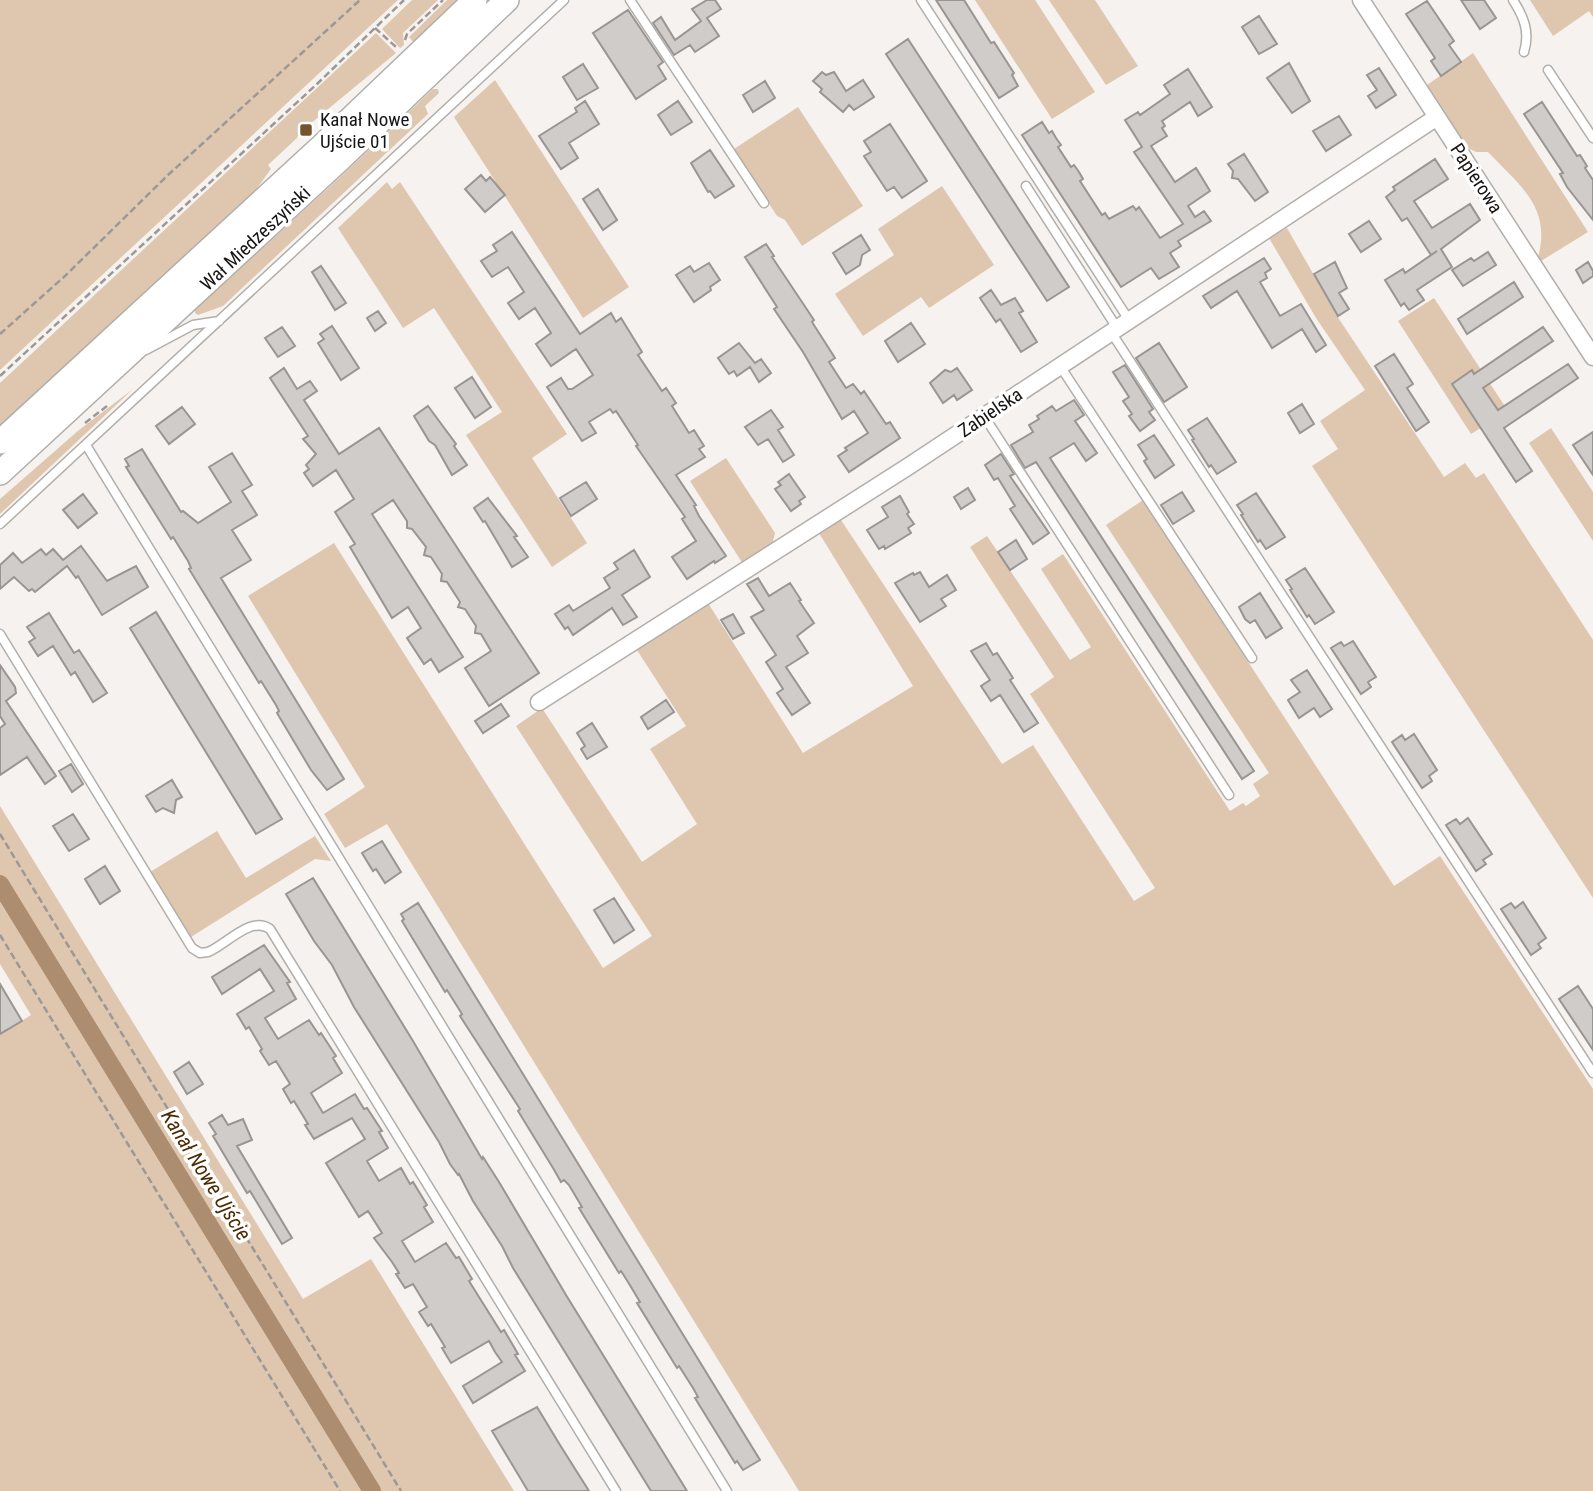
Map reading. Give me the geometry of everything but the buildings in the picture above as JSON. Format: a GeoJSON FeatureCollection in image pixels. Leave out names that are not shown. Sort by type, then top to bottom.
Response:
{"type":"FeatureCollection","features":[{"type":"Feature","properties":{"kind":"main road","name":"Wał Miedzeszyński"},"geometry":{"type":"LineString","coordinates":[[0,442],[324,144],[475,0]]}},
{"type":"Feature","properties":{"kind":"main road","name":"Wał Miedzeszyński"},"geometry":{"type":"LineString","coordinates":[[0,472],[357,144],[507,0]]}},
{"type":"Feature","properties":{"kind":"street","name":"Papierowa"},"geometry":{"type":"LineString","coordinates":[[1361,0],[1593,357]]}},
{"type":"Feature","properties":{"kind":"street","name":"Zabielska"},"geometry":{"type":"LineString","coordinates":[[539,702],[984,416],[1437,117]]}},
{"type":"Feature","properties":{"kind":"lane"},"geometry":{"type":"LineString","coordinates":[[0,524],[564,0]]}},
{"type":"Feature","properties":{"kind":"lane"},"geometry":{"type":"LineString","coordinates":[[630,0],[764,203]]}},
{"type":"Feature","properties":{"kind":"lane"},"geometry":{"type":"LineString","coordinates":[[921,0],[1119,327]]}},
{"type":"Feature","properties":{"kind":"lane"},"geometry":{"type":"LineString","coordinates":[[1513,0],[1521,14],[1528,37],[1524,52]]}},
{"type":"Feature","properties":{"kind":"lane"},"geometry":{"type":"LineString","coordinates":[[1548,69],[1593,138]]}},
{"type":"Feature","properties":{"kind":"lane"},"geometry":{"type":"LineString","coordinates":[[1026,186],[1119,327],[1593,1073]]}},
{"type":"Feature","properties":{"kind":"lane"},"geometry":{"type":"LineString","coordinates":[[124,359],[159,345],[192,325],[219,321]]}},
{"type":"Feature","properties":{"kind":"lane"},"geometry":{"type":"LineString","coordinates":[[1060,366],[1252,658]]}},
{"type":"Feature","properties":{"kind":"lane"},"geometry":{"type":"LineString","coordinates":[[984,416],[1229,795]]}},
{"type":"Feature","properties":{"kind":"lane"},"geometry":{"type":"LineString","coordinates":[[86,445],[727,1491]]}},
{"type":"Feature","properties":{"kind":"lane"},"geometry":{"type":"LineString","coordinates":[[0,634],[191,948],[200,953],[208,952],[255,925],[270,929],[616,1491]]}},
{"type":"Feature","properties":{"kind":"path"},"geometry":{"type":"LineString","coordinates":[[0,334],[65,276],[167,175],[360,0]]}},
{"type":"Feature","properties":{"kind":"path"},"geometry":{"type":"LineString","coordinates":[[0,376],[404,0]]}},
{"type":"Feature","properties":{"kind":"path"},"geometry":{"type":"LineString","coordinates":[[406,47],[407,34],[443,0]]}},
{"type":"Feature","properties":{"kind":"path"},"geometry":{"type":"LineString","coordinates":[[376,28],[392,43]]}},
{"type":"Feature","properties":{"kind":"path"},"geometry":{"type":"LineString","coordinates":[[79,428],[109,405]]}},
{"type":"Feature","properties":{"kind":"path"},"geometry":{"type":"LineString","coordinates":[[0,834],[401,1491]]}},
{"type":"Feature","properties":{"kind":"path"},"geometry":{"type":"LineString","coordinates":[[0,935],[340,1491]]}},
{"type":"Feature","properties":{"kind":"shaded area"},"geometry":{"type":"Polygon","coordinates":[[[0,0],[398,0],[0,370],[0,0]]]}},
{"type":"Feature","properties":{"kind":"shaded area"},"geometry":{"type":"Polygon","coordinates":[[[412,0],[438,0],[403,33],[404,45],[400,48],[382,29],[412,0]]]}},
{"type":"Feature","properties":{"kind":"shaded area"},"geometry":{"type":"Polygon","coordinates":[[[447,0],[460,0],[415,44],[409,37],[447,0]]]}},
{"type":"Feature","properties":{"kind":"shaded area"},"geometry":{"type":"Polygon","coordinates":[[[975,0],[1035,0],[1095,92],[1052,119],[975,0]]]}},
{"type":"Feature","properties":{"kind":"shaded area"},"geometry":{"type":"Polygon","coordinates":[[[1049,0],[1095,0],[1138,66],[1106,85],[1049,0]]]}},
{"type":"Feature","properties":{"kind":"shaded area"},"geometry":{"type":"Polygon","coordinates":[[[1530,0],[1593,0],[1593,17],[1589,11],[1553,36],[1530,0]]]}},
{"type":"Feature","properties":{"kind":"shaded area"},"geometry":{"type":"Polygon","coordinates":[[[376,33],[396,53],[299,133],[268,165],[271,169],[247,202],[0,429],[0,383],[376,33]]]}},
{"type":"Feature","properties":{"kind":"shaded area"},"geometry":{"type":"Polygon","coordinates":[[[1473,53],[1588,232],[1541,261],[1538,257],[1540,224],[1530,198],[1488,152],[1476,152],[1468,148],[1427,85],[1473,53]]]}},
{"type":"Feature","properties":{"kind":"shaded area"},"geometry":{"type":"Polygon","coordinates":[[[495,80],[629,287],[583,318],[454,117],[495,80]]]}},
{"type":"Feature","properties":{"kind":"shaded area"},"geometry":{"type":"Polygon","coordinates":[[[433,89],[438,89],[439,93],[425,106],[428,114],[223,306],[198,315],[195,313],[195,310],[433,89]]]}},
{"type":"Feature","properties":{"kind":"shaded area"},"geometry":{"type":"Polygon","coordinates":[[[798,107],[863,206],[802,246],[785,220],[777,216],[734,149],[798,107]]]}},
{"type":"Feature","properties":{"kind":"shaded area"},"geometry":{"type":"Polygon","coordinates":[[[387,182],[392,189],[400,182],[567,434],[532,458],[587,543],[552,567],[466,435],[502,412],[434,308],[403,328],[338,228],[387,182]]]}},
{"type":"Feature","properties":{"kind":"shaded area"},"geometry":{"type":"Polygon","coordinates":[[[942,186],[994,265],[929,308],[921,297],[863,336],[835,294],[894,255],[878,229],[942,186]]]}},
{"type":"Feature","properties":{"kind":"shaded area"},"geometry":{"type":"Polygon","coordinates":[[[1287,228],[1339,319],[1444,477],[1465,463],[1476,478],[1484,473],[1593,640],[1593,898],[1312,466],[1338,449],[1320,421],[1365,390],[1316,318],[1269,238],[1287,228]]]}},
{"type":"Feature","properties":{"kind":"shaded area"},"geometry":{"type":"Polygon","coordinates":[[[1434,298],[1508,411],[1471,434],[1398,321],[1434,298]]]}},
{"type":"Feature","properties":{"kind":"shaded area"},"geometry":{"type":"Polygon","coordinates":[[[133,389],[0,514],[0,499],[79,430],[133,389]]]}},
{"type":"Feature","properties":{"kind":"shaded area"},"geometry":{"type":"Polygon","coordinates":[[[1551,428],[1593,492],[1593,541],[1529,443],[1551,428]]]}},
{"type":"Feature","properties":{"kind":"shaded area"},"geometry":{"type":"Polygon","coordinates":[[[726,458],[775,533],[772,545],[743,564],[690,481],[726,458]]]}},
{"type":"Feature","properties":{"kind":"shaded area"},"geometry":{"type":"Polygon","coordinates":[[[1143,500],[1394,886],[1440,856],[1593,1089],[1593,1491],[799,1491],[387,824],[345,848],[324,814],[365,787],[248,596],[334,543],[603,968],[652,936],[516,726],[542,708],[642,862],[697,824],[650,749],[686,726],[635,647],[708,603],[803,753],[913,686],[819,533],[841,520],[1002,764],[1033,745],[1134,901],[1155,888],[1030,694],[1054,677],[970,547],[987,536],[1070,660],[1091,647],[1041,569],[1063,554],[1230,811],[1243,803],[1246,806],[1260,796],[1253,784],[1269,773],[1106,525],[1143,500]]]}},
{"type":"Feature","properties":{"kind":"shaded area"},"geometry":{"type":"Polygon","coordinates":[[[0,806],[303,1299],[371,1259],[514,1491],[0,1491],[0,1034],[31,1015],[0,964],[0,806]]]}},
{"type":"Feature","properties":{"kind":"shaded area"},"geometry":{"type":"Polygon","coordinates":[[[217,831],[246,878],[315,836],[331,861],[315,859],[191,937],[150,872],[217,831]]]}},
{"type":"Feature","properties":{"kind":"waterway","name":"Kanał Nowe Ujście"},"geometry":{"type":"LineString","coordinates":[[0,884],[372,1491]]}},
{"type":"Feature","properties":{"kind":"place","name":"Kanał Nowe Ujście 01"},"geometry":{"type":"Point","coordinates":[306,130]}}]}
